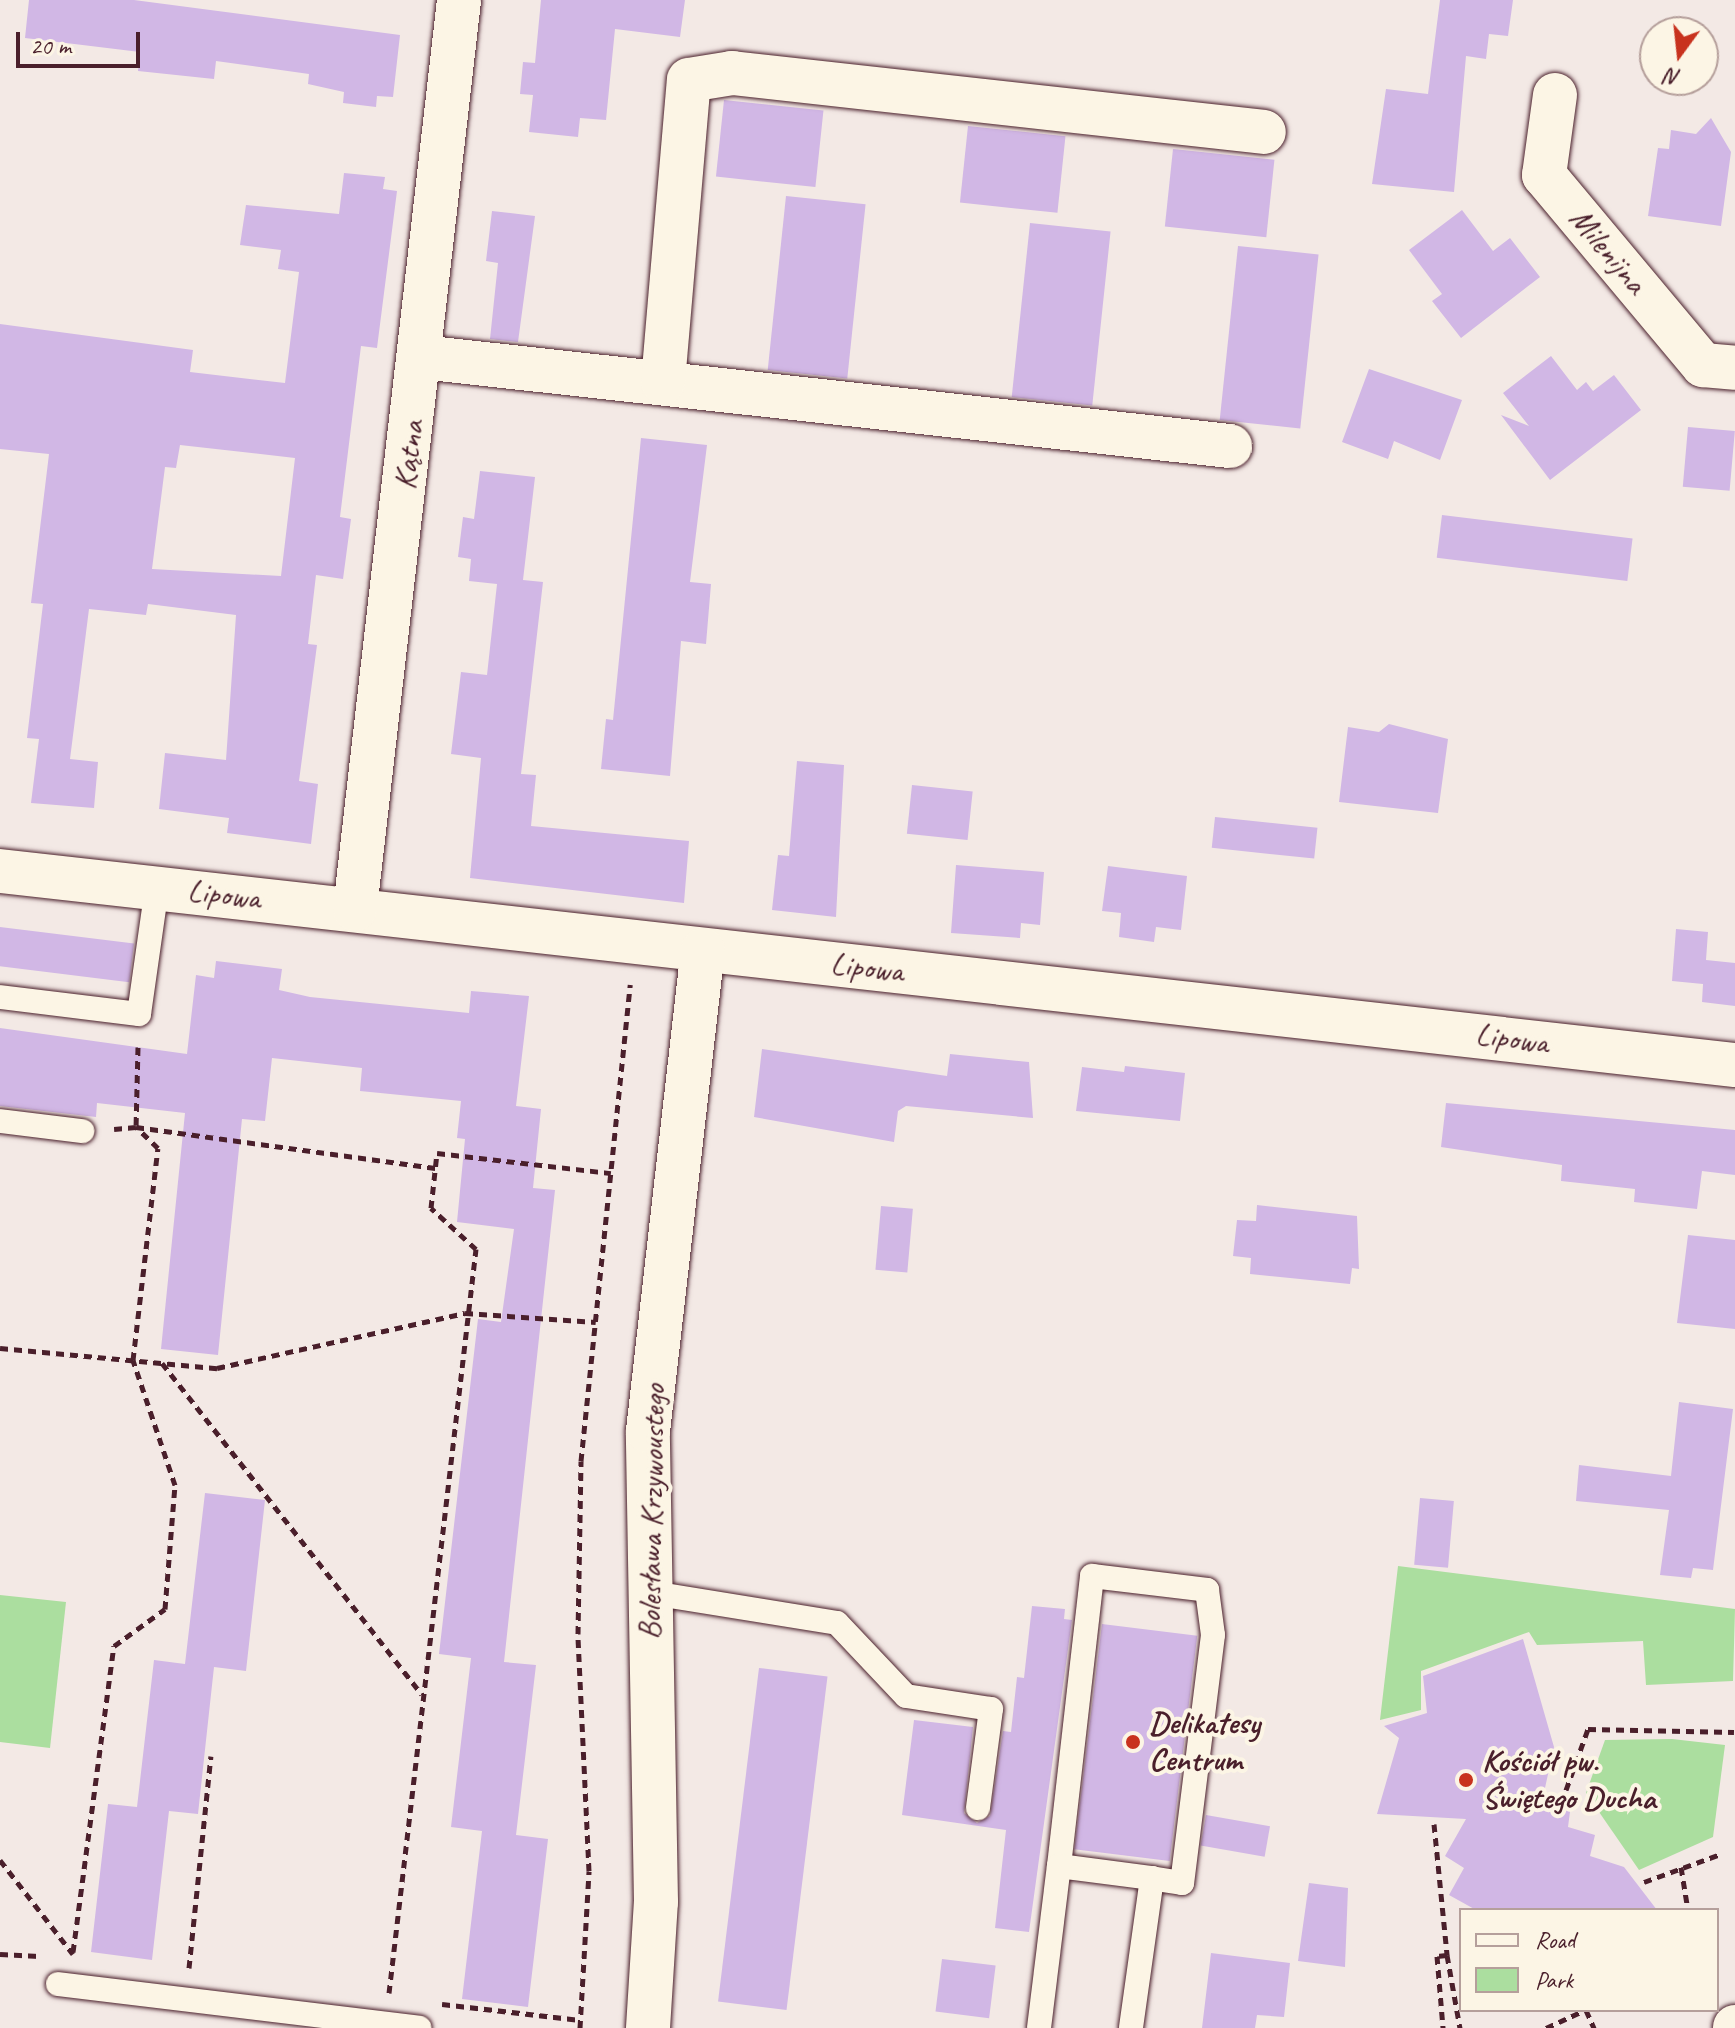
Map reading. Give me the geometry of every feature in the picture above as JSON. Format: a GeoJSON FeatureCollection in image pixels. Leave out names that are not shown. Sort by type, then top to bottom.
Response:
{"type":"FeatureCollection","features":[{"type":"Feature","properties":{"kind":"street","name":"Kątna"},"geometry":{"type":"LineString","coordinates":[[355,909],[421,357],[459,0]]}},
{"type":"Feature","properties":{"kind":"street"},"geometry":{"type":"LineString","coordinates":[[663,382],[689,80],[732,73],[1264,132]]}},
{"type":"Feature","properties":{"kind":"street","name":"Milenijna"},"geometry":{"type":"LineString","coordinates":[[1555,95],[1544,175],[1703,365],[1735,368]]}},
{"type":"Feature","properties":{"kind":"street"},"geometry":{"type":"LineString","coordinates":[[421,357],[1230,446]]}},
{"type":"Feature","properties":{"kind":"street","name":"Lipowa"},"geometry":{"type":"LineString","coordinates":[[0,871],[1735,1065]]}},
{"type":"Feature","properties":{"kind":"street","name":"Bolesława Krzywoustego"},"geometry":{"type":"LineString","coordinates":[[648,2028],[656,1902],[646,1592],[648,1431],[703,950]]}},
{"type":"Feature","properties":{"kind":"lane"},"geometry":{"type":"LineString","coordinates":[[0,997],[139,1014],[157,888]]}},
{"type":"Feature","properties":{"kind":"lane"},"geometry":{"type":"LineString","coordinates":[[0,1121],[82,1131]]}},
{"type":"Feature","properties":{"kind":"lane"},"geometry":{"type":"LineString","coordinates":[[1039,2028],[1092,1576],[1207,1590],[1213,1635],[1182,1883],[1059,1866]]}},
{"type":"Feature","properties":{"kind":"lane"},"geometry":{"type":"LineString","coordinates":[[646,1592],[837,1623],[906,1696],[991,1709],[978,1808]]}},
{"type":"Feature","properties":{"kind":"lane"},"geometry":{"type":"LineString","coordinates":[[1131,2028],[1152,1878]]}},
{"type":"Feature","properties":{"kind":"lane"},"geometry":{"type":"LineString","coordinates":[[58,1984],[419,2028]]}},
{"type":"Feature","properties":{"kind":"path"},"geometry":{"type":"LineString","coordinates":[[580,2028],[589,1871],[578,1634],[581,1461],[630,985]]}},
{"type":"Feature","properties":{"kind":"path"},"geometry":{"type":"LineString","coordinates":[[0,1860],[73,1956],[114,1646],[165,1609],[175,1485],[133,1360],[158,1148],[136,1127],[139,1014]]}},
{"type":"Feature","properties":{"kind":"path"},"geometry":{"type":"LineString","coordinates":[[82,1131],[136,1127],[435,1168]]}},
{"type":"Feature","properties":{"kind":"path"},"geometry":{"type":"LineString","coordinates":[[403,1999],[388,1998],[465,1313],[476,1249],[431,1208],[437,1153],[611,1173]]}},
{"type":"Feature","properties":{"kind":"path"},"geometry":{"type":"LineString","coordinates":[[0,1348],[217,1368],[465,1313],[596,1322]]}},
{"type":"Feature","properties":{"kind":"path"},"geometry":{"type":"LineString","coordinates":[[162,1363],[422,1695]]}},
{"type":"Feature","properties":{"kind":"path"},"geometry":{"type":"LineString","coordinates":[[1566,1790],[1588,1729],[1734,1732]]}},
{"type":"Feature","properties":{"kind":"path"},"geometry":{"type":"LineString","coordinates":[[188,1973],[211,1756]]}},
{"type":"Feature","properties":{"kind":"path"},"geometry":{"type":"LineString","coordinates":[[1434,1824],[1447,1955],[1460,2028]]}},
{"type":"Feature","properties":{"kind":"path"},"geometry":{"type":"LineString","coordinates":[[1644,1882],[1721,1854]]}},
{"type":"Feature","properties":{"kind":"path"},"geometry":{"type":"LineString","coordinates":[[1681,1867],[1688,1908]]}},
{"type":"Feature","properties":{"kind":"path"},"geometry":{"type":"LineString","coordinates":[[1443,2028],[1437,1956],[1447,1955]]}},
{"type":"Feature","properties":{"kind":"path"},"geometry":{"type":"LineString","coordinates":[[433,2003],[580,2020]]}},
{"type":"Feature","properties":{"kind":"path"},"geometry":{"type":"LineString","coordinates":[[1546,2028],[1582,2012]]}},
{"type":"Feature","properties":{"kind":"green space"},"geometry":{"type":"Polygon","coordinates":[[[1398,1566],[1735,1609],[1733,1681],[1646,1685],[1643,1641],[1537,1645],[1529,1632],[1421,1671],[1421,1710],[1380,1720],[1398,1566]]]}},
{"type":"Feature","properties":{"kind":"green space"},"geometry":{"type":"Polygon","coordinates":[[[0,1595],[66,1602],[50,1748],[0,1742],[0,1595]]]}},
{"type":"Feature","properties":{"kind":"green space"},"geometry":{"type":"Polygon","coordinates":[[[1672,1739],[1725,1745],[1713,1837],[1639,1870],[1586,1793],[1605,1740],[1672,1739]]]}},
{"type":"Feature","properties":{"kind":"building"},"geometry":{"type":"Polygon","coordinates":[[[29,0],[134,0],[400,35],[393,97],[377,96],[376,107],[343,103],[344,92],[308,84],[309,74],[216,61],[214,79],[138,71],[140,52],[25,38],[29,0]]]}},
{"type":"Feature","properties":{"kind":"building"},"geometry":{"type":"Polygon","coordinates":[[[541,0],[685,0],[680,37],[615,29],[606,120],[580,118],[578,137],[529,132],[533,95],[520,94],[523,62],[535,63],[541,0]]]}},
{"type":"Feature","properties":{"kind":"building"},"geometry":{"type":"Polygon","coordinates":[[[1440,0],[1513,0],[1508,36],[1489,34],[1486,59],[1466,56],[1454,192],[1372,184],[1386,89],[1428,94],[1440,0]]]}},
{"type":"Feature","properties":{"kind":"building"},"geometry":{"type":"Polygon","coordinates":[[[724,100],[823,110],[815,187],[716,177],[724,100]]]}},
{"type":"Feature","properties":{"kind":"building"},"geometry":{"type":"Polygon","coordinates":[[[1711,118],[1731,152],[1721,226],[1648,216],[1658,148],[1669,149],[1671,130],[1696,134],[1711,118]]]}},
{"type":"Feature","properties":{"kind":"building"},"geometry":{"type":"Polygon","coordinates":[[[968,126],[1065,136],[1057,213],[960,203],[968,126]]]}},
{"type":"Feature","properties":{"kind":"building"},"geometry":{"type":"Polygon","coordinates":[[[1173,149],[1274,160],[1266,237],[1165,227],[1173,149]]]}},
{"type":"Feature","properties":{"kind":"building"},"geometry":{"type":"Polygon","coordinates":[[[344,173],[385,177],[383,189],[397,191],[377,348],[361,346],[340,517],[351,519],[343,579],[316,575],[308,644],[317,645],[299,781],[318,784],[311,844],[227,833],[229,818],[159,809],[165,753],[226,760],[236,615],[148,604],[146,615],[89,609],[70,759],[98,762],[94,808],[31,803],[39,739],[27,738],[43,604],[31,603],[49,454],[0,449],[0,324],[193,350],[190,372],[285,383],[299,272],[278,269],[281,250],[240,245],[246,205],[339,214],[344,173]],[[180,445],[176,468],[165,467],[152,569],[281,576],[295,458],[180,445]]]}},
{"type":"Feature","properties":{"kind":"building"},"geometry":{"type":"Polygon","coordinates":[[[786,196],[866,204],[847,378],[768,370],[786,196]]]}},
{"type":"Feature","properties":{"kind":"building"},"geometry":{"type":"Polygon","coordinates":[[[1462,210],[1493,251],[1510,238],[1540,277],[1461,338],[1432,301],[1442,294],[1409,250],[1462,210]]]}},
{"type":"Feature","properties":{"kind":"building"},"geometry":{"type":"Polygon","coordinates":[[[492,211],[535,216],[518,342],[490,339],[498,263],[486,261],[492,211]]]}},
{"type":"Feature","properties":{"kind":"building"},"geometry":{"type":"Polygon","coordinates":[[[1030,223],[1111,231],[1092,406],[1012,397],[1030,223]]]}},
{"type":"Feature","properties":{"kind":"building"},"geometry":{"type":"Polygon","coordinates":[[[1238,246],[1319,254],[1300,429],[1220,420],[1238,246]]]}},
{"type":"Feature","properties":{"kind":"building"},"geometry":{"type":"Polygon","coordinates":[[[1551,356],[1577,390],[1586,382],[1593,391],[1614,375],[1641,410],[1550,480],[1501,415],[1529,426],[1503,393],[1551,356]]]}},
{"type":"Feature","properties":{"kind":"building"},"geometry":{"type":"Polygon","coordinates":[[[1369,369],[1462,400],[1440,460],[1394,441],[1388,459],[1342,442],[1369,369]]]}},
{"type":"Feature","properties":{"kind":"building"},"geometry":{"type":"Polygon","coordinates":[[[1688,427],[1735,431],[1730,491],[1683,487],[1688,427]]]}},
{"type":"Feature","properties":{"kind":"building"},"geometry":{"type":"Polygon","coordinates":[[[641,438],[707,445],[690,582],[711,584],[706,644],[681,641],[670,776],[601,769],[606,719],[613,720],[641,438]]]}},
{"type":"Feature","properties":{"kind":"building"},"geometry":{"type":"Polygon","coordinates":[[[480,471],[535,477],[523,580],[543,582],[521,774],[536,775],[531,826],[689,841],[684,903],[470,878],[481,758],[451,754],[461,672],[487,675],[497,584],[469,581],[471,559],[458,557],[463,517],[474,519],[480,471]]]}},
{"type":"Feature","properties":{"kind":"building"},"geometry":{"type":"Polygon","coordinates":[[[1442,515],[1633,538],[1627,581],[1437,558],[1442,515]]]}},
{"type":"Feature","properties":{"kind":"building"},"geometry":{"type":"Polygon","coordinates":[[[1389,724],[1448,739],[1438,813],[1339,802],[1348,727],[1379,732],[1389,724]]]}},
{"type":"Feature","properties":{"kind":"building"},"geometry":{"type":"Polygon","coordinates":[[[797,761],[844,765],[836,917],[772,910],[778,855],[789,856],[797,761]]]}},
{"type":"Feature","properties":{"kind":"building"},"geometry":{"type":"Polygon","coordinates":[[[912,785],[973,791],[968,840],[907,834],[912,785]]]}},
{"type":"Feature","properties":{"kind":"building"},"geometry":{"type":"Polygon","coordinates":[[[1215,817],[1317,828],[1314,859],[1212,848],[1215,817]]]}},
{"type":"Feature","properties":{"kind":"building"},"geometry":{"type":"Polygon","coordinates":[[[956,865],[1044,872],[1040,925],[1021,923],[1020,938],[951,933],[956,865]]]}},
{"type":"Feature","properties":{"kind":"building"},"geometry":{"type":"Polygon","coordinates":[[[1108,866],[1187,876],[1181,930],[1156,927],[1154,942],[1119,937],[1121,913],[1102,911],[1108,866]]]}},
{"type":"Feature","properties":{"kind":"building"},"geometry":{"type":"Polygon","coordinates":[[[0,927],[134,943],[129,982],[0,966],[0,927]]]}},
{"type":"Feature","properties":{"kind":"building"},"geometry":{"type":"Polygon","coordinates":[[[1676,929],[1708,932],[1706,960],[1735,963],[1735,1006],[1702,1002],[1703,984],[1672,981],[1676,929]]]}},
{"type":"Feature","properties":{"kind":"building"},"geometry":{"type":"Polygon","coordinates":[[[216,961],[282,969],[279,990],[310,997],[469,1013],[471,991],[529,996],[516,1106],[541,1109],[533,1188],[555,1190],[504,1662],[536,1665],[516,1835],[548,1839],[528,2007],[462,1999],[482,1831],[451,1827],[471,1658],[439,1654],[478,1319],[501,1322],[514,1229],[457,1222],[465,1139],[457,1138],[461,1101],[360,1091],[362,1068],[272,1058],[265,1121],[242,1119],[218,1355],[161,1349],[185,1113],[97,1103],[96,1117],[0,1106],[0,1028],[187,1054],[196,975],[214,978],[216,961]]]}},
{"type":"Feature","properties":{"kind":"building"},"geometry":{"type":"Polygon","coordinates":[[[762,1049],[947,1076],[950,1054],[1029,1062],[1033,1118],[906,1106],[898,1111],[894,1142],[754,1117],[762,1049]]]}},
{"type":"Feature","properties":{"kind":"building"},"geometry":{"type":"Polygon","coordinates":[[[1125,1066],[1185,1073],[1180,1121],[1076,1111],[1082,1067],[1124,1072],[1125,1066]]]}},
{"type":"Feature","properties":{"kind":"building"},"geometry":{"type":"Polygon","coordinates":[[[1446,1103],[1735,1130],[1735,1175],[1702,1171],[1697,1209],[1634,1202],[1635,1189],[1561,1181],[1562,1165],[1441,1147],[1446,1103]]]}},
{"type":"Feature","properties":{"kind":"building"},"geometry":{"type":"Polygon","coordinates":[[[1257,1205],[1357,1216],[1359,1269],[1352,1268],[1350,1284],[1250,1274],[1251,1258],[1233,1256],[1237,1220],[1256,1221],[1257,1205]]]}},
{"type":"Feature","properties":{"kind":"building"},"geometry":{"type":"Polygon","coordinates":[[[881,1206],[913,1209],[907,1273],[875,1270],[881,1206]]]}},
{"type":"Feature","properties":{"kind":"building"},"geometry":{"type":"Polygon","coordinates":[[[1688,1235],[1735,1240],[1735,1329],[1677,1323],[1688,1235]]]}},
{"type":"Feature","properties":{"kind":"building"},"geometry":{"type":"Polygon","coordinates":[[[1679,1402],[1733,1409],[1713,1570],[1693,1568],[1691,1578],[1660,1575],[1669,1510],[1576,1501],[1579,1465],[1671,1476],[1679,1402]]]}},
{"type":"Feature","properties":{"kind":"building"},"geometry":{"type":"Polygon","coordinates":[[[205,1493],[265,1500],[246,1671],[214,1667],[198,1814],[169,1811],[152,1960],[91,1952],[108,1804],[137,1807],[154,1660],[185,1664],[205,1493]]]}},
{"type":"Feature","properties":{"kind":"building"},"geometry":{"type":"Polygon","coordinates":[[[1420,1498],[1454,1501],[1448,1568],[1414,1565],[1420,1498]]]}},
{"type":"Feature","properties":{"kind":"building"},"geometry":{"type":"Polygon","coordinates":[[[1032,1606],[1065,1609],[1064,1619],[1072,1620],[1029,1932],[995,1928],[1006,1830],[902,1815],[914,1720],[973,1727],[964,1813],[977,1823],[990,1816],[1003,1731],[1011,1732],[1017,1677],[1024,1678],[1032,1606]]]}},
{"type":"Feature","properties":{"kind":"building","name":"Delikatesy Centrum"},"geometry":{"type":"Polygon","coordinates":[[[1102,1624],[1197,1636],[1170,1861],[1074,1849],[1102,1624]]]}},
{"type":"Feature","properties":{"kind":"building","name":"Kościół pw. Świętego Ducha"},"geometry":{"type":"Polygon","coordinates":[[[1523,1639],[1554,1747],[1543,1797],[1571,1804],[1568,1827],[1595,1835],[1590,1856],[1624,1867],[1655,1908],[1472,1908],[1449,1895],[1464,1868],[1445,1856],[1466,1819],[1377,1814],[1399,1738],[1384,1726],[1427,1713],[1423,1676],[1523,1639]]]}},
{"type":"Feature","properties":{"kind":"building"},"geometry":{"type":"Polygon","coordinates":[[[759,1668],[827,1676],[787,2010],[718,2001],[759,1668]]]}},
{"type":"Feature","properties":{"kind":"building"},"geometry":{"type":"Polygon","coordinates":[[[1206,1815],[1270,1826],[1265,1857],[1201,1846],[1206,1815]]]}},
{"type":"Feature","properties":{"kind":"building"},"geometry":{"type":"Polygon","coordinates":[[[1309,1883],[1348,1888],[1345,1967],[1298,1961],[1309,1883]]]}},
{"type":"Feature","properties":{"kind":"building"},"geometry":{"type":"Polygon","coordinates":[[[1211,1953],[1290,1963],[1284,2017],[1257,2015],[1255,2028],[1202,2028],[1211,1953]]]}},
{"type":"Feature","properties":{"kind":"building"},"geometry":{"type":"Polygon","coordinates":[[[942,1959],[996,1966],[989,2018],[936,2012],[942,1959]]]}},
{"type":"Feature","properties":{"kind":"place","name":"Delikatesy Centrum"},"geometry":{"type":"Point","coordinates":[1133,1742]}},
{"type":"Feature","properties":{"kind":"place","name":"Kościół pw. Świętego Ducha"},"geometry":{"type":"Point","coordinates":[1466,1780]}}]}
